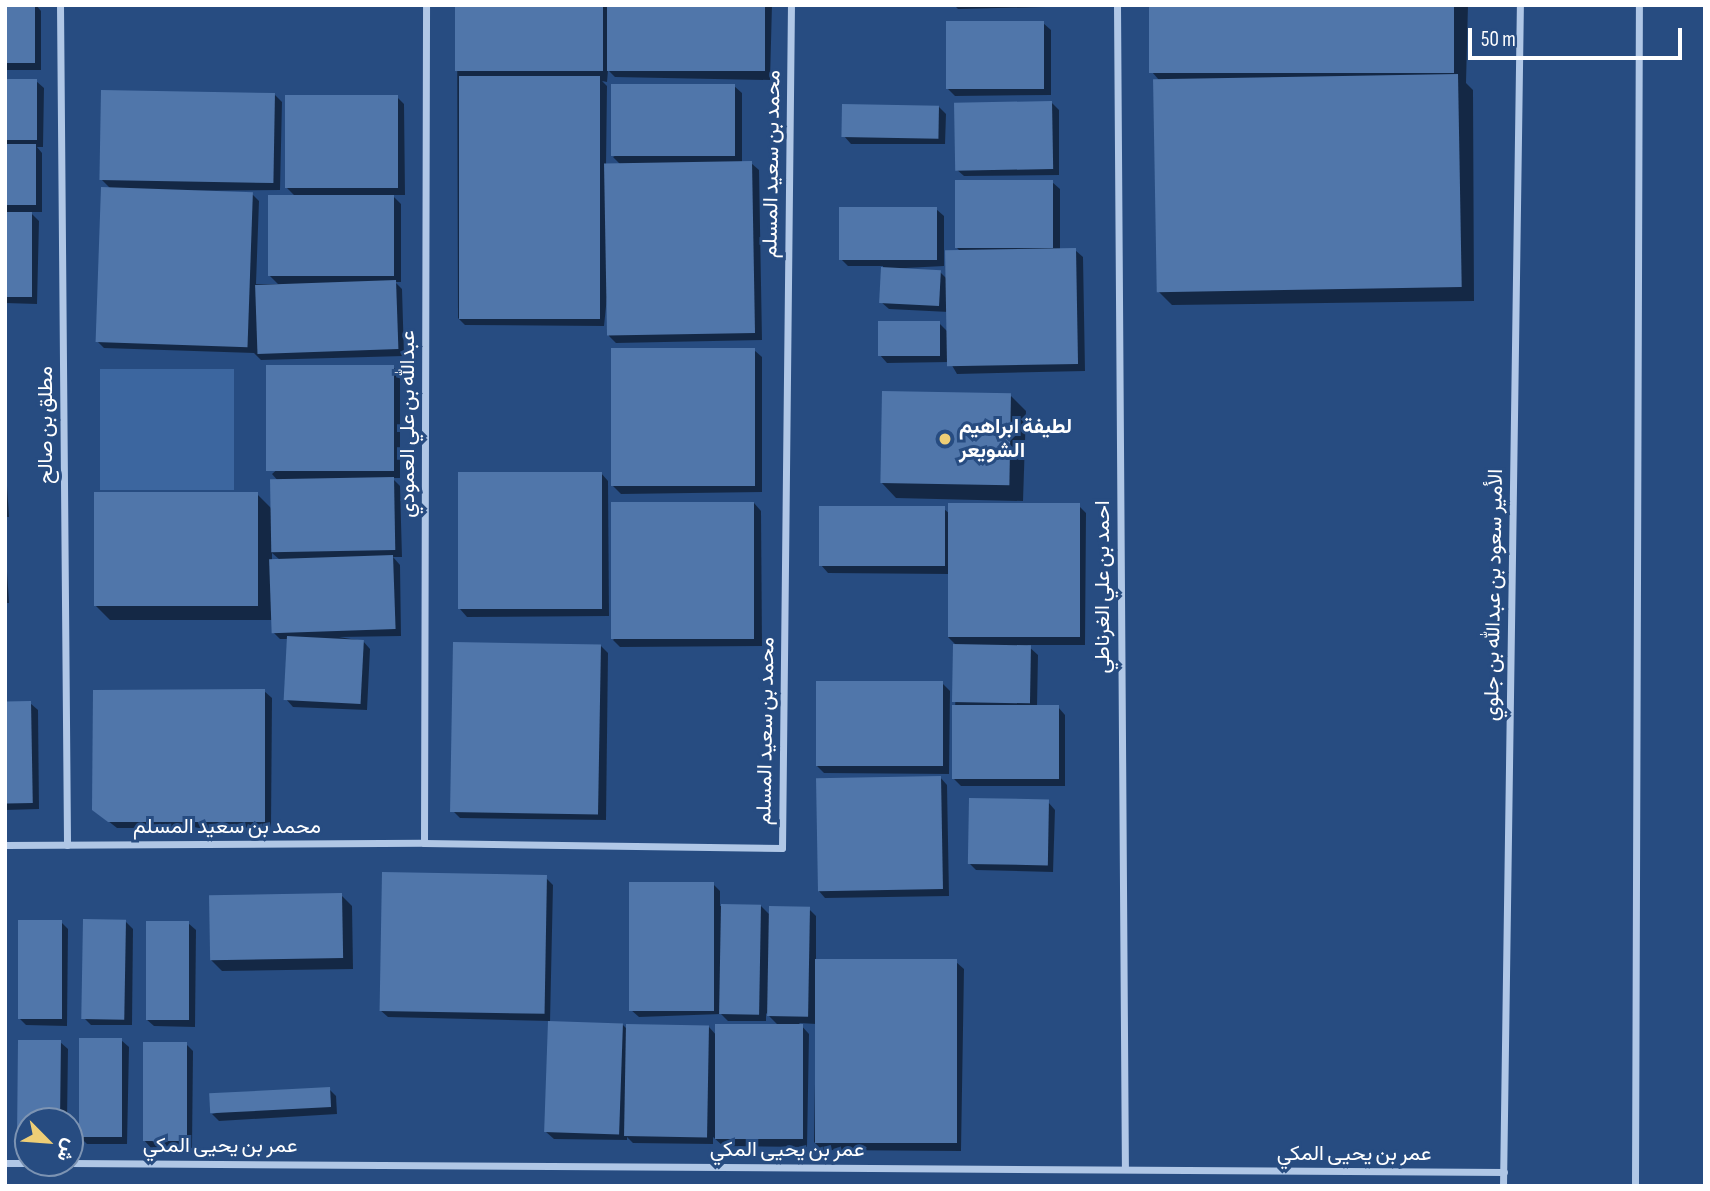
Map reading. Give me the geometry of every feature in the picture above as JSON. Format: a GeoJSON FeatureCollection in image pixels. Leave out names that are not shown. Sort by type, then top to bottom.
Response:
{"type":"FeatureCollection","features":[{"type":"Feature","properties":{"kind":"street","name":"مطلق بن صالح"},"geometry":{"type":"LineString","coordinates":[[60,5],[67,845]]}},
{"type":"Feature","properties":{"kind":"street","name":"عبدالله بن علي العمودي"},"geometry":{"type":"LineString","coordinates":[[424,843],[426,5]]}},
{"type":"Feature","properties":{"kind":"street","name":"محمد بن سعيد المسلم"},"geometry":{"type":"LineString","coordinates":[[5,845],[424,843],[782,849],[791,5]]}},
{"type":"Feature","properties":{"kind":"street","name":"احمد بن علي الغرناطي"},"geometry":{"type":"LineString","coordinates":[[1117,5],[1125,1169]]}},
{"type":"Feature","properties":{"kind":"street","name":"الأمير سعود بن عبدالله بن جلوي"},"geometry":{"type":"LineString","coordinates":[[1503,1186],[1520,5]]}},
{"type":"Feature","properties":{"kind":"street"},"geometry":{"type":"LineString","coordinates":[[1635,1186],[1639,5]]}},
{"type":"Feature","properties":{"kind":"street","name":"عمر بن يحيى المكي"},"geometry":{"type":"LineString","coordinates":[[84,1163],[1504,1172]]}},
{"type":"Feature","properties":{"kind":"shaded area"},"geometry":{"type":"Polygon","coordinates":[[[100,369],[234,369],[234,490],[100,490],[100,369]]]}},
{"type":"Feature","properties":{"kind":"building"},"geometry":{"type":"Polygon","coordinates":[[[5,5],[35,5],[35,63],[5,63],[5,5]]]}},
{"type":"Feature","properties":{"kind":"building"},"geometry":{"type":"Polygon","coordinates":[[[455,5],[603,5],[603,71],[455,71],[455,5]]]}},
{"type":"Feature","properties":{"kind":"building"},"geometry":{"type":"Polygon","coordinates":[[[607,5],[765,5],[765,71],[607,71],[607,5]]]}},
{"type":"Feature","properties":{"kind":"building"},"geometry":{"type":"Polygon","coordinates":[[[1149,5],[1454,5],[1454,73],[1149,73],[1149,5]]]}},
{"type":"Feature","properties":{"kind":"building"},"geometry":{"type":"Polygon","coordinates":[[[946,21],[1044,21],[1044,89],[946,89],[946,21]]]}},
{"type":"Feature","properties":{"kind":"building"},"geometry":{"type":"Polygon","coordinates":[[[1458,74],[1462,287],[1157,292],[1153,79],[1458,74]]]}},
{"type":"Feature","properties":{"kind":"building"},"geometry":{"type":"Polygon","coordinates":[[[459,76],[600,76],[600,319],[459,319],[459,76]]]}},
{"type":"Feature","properties":{"kind":"building"},"geometry":{"type":"Polygon","coordinates":[[[5,79],[37,79],[37,140],[5,140],[5,79]]]}},
{"type":"Feature","properties":{"kind":"building"},"geometry":{"type":"Polygon","coordinates":[[[611,84],[735,84],[735,156],[611,156],[611,84]]]}},
{"type":"Feature","properties":{"kind":"building"},"geometry":{"type":"Polygon","coordinates":[[[101,90],[275,93],[273,183],[99,180],[101,90]]]}},
{"type":"Feature","properties":{"kind":"building"},"geometry":{"type":"Polygon","coordinates":[[[285,95],[398,95],[398,188],[285,188],[285,95]]]}},
{"type":"Feature","properties":{"kind":"building"},"geometry":{"type":"Polygon","coordinates":[[[1052,101],[1053,169],[955,171],[954,103],[1052,101]]]}},
{"type":"Feature","properties":{"kind":"building"},"geometry":{"type":"Polygon","coordinates":[[[842,104],[939,106],[938,139],[841,137],[842,104]]]}},
{"type":"Feature","properties":{"kind":"building"},"geometry":{"type":"Polygon","coordinates":[[[5,144],[36,144],[36,205],[5,205],[5,144]]]}},
{"type":"Feature","properties":{"kind":"building"},"geometry":{"type":"Polygon","coordinates":[[[752,161],[755,333],[607,336],[604,164],[752,161]]]}},
{"type":"Feature","properties":{"kind":"building"},"geometry":{"type":"Polygon","coordinates":[[[955,180],[1053,180],[1053,248],[955,248],[955,180]]]}},
{"type":"Feature","properties":{"kind":"building"},"geometry":{"type":"Polygon","coordinates":[[[101,187],[253,192],[247,347],[96,342],[101,187]]]}},
{"type":"Feature","properties":{"kind":"building"},"geometry":{"type":"Polygon","coordinates":[[[268,195],[394,195],[394,276],[268,276],[268,195]]]}},
{"type":"Feature","properties":{"kind":"building"},"geometry":{"type":"Polygon","coordinates":[[[839,207],[937,207],[937,260],[839,260],[839,207]]]}},
{"type":"Feature","properties":{"kind":"building"},"geometry":{"type":"Polygon","coordinates":[[[5,212],[32,212],[32,297],[5,297],[5,212]]]}},
{"type":"Feature","properties":{"kind":"building"},"geometry":{"type":"Polygon","coordinates":[[[1076,248],[1078,364],[947,366],[945,250],[1076,248]]]}},
{"type":"Feature","properties":{"kind":"building"},"geometry":{"type":"Polygon","coordinates":[[[881,267],[941,270],[939,306],[879,303],[881,267]]]}},
{"type":"Feature","properties":{"kind":"building"},"geometry":{"type":"Polygon","coordinates":[[[396,280],[398,349],[257,354],[255,285],[396,280]]]}},
{"type":"Feature","properties":{"kind":"building"},"geometry":{"type":"Polygon","coordinates":[[[878,321],[940,321],[940,356],[878,356],[878,321]]]}},
{"type":"Feature","properties":{"kind":"building"},"geometry":{"type":"Polygon","coordinates":[[[611,348],[755,348],[755,486],[611,486],[611,348]]]}},
{"type":"Feature","properties":{"kind":"building"},"geometry":{"type":"Polygon","coordinates":[[[266,365],[394,365],[394,471],[266,471],[266,365]]]}},
{"type":"Feature","properties":{"kind":"building","name":"لطيفة ابراهيم الشويعر"},"geometry":{"type":"Polygon","coordinates":[[[882,391],[1011,393],[1009,485],[880,483],[882,391]]]}},
{"type":"Feature","properties":{"kind":"building"},"geometry":{"type":"Polygon","coordinates":[[[458,472],[602,472],[602,609],[458,609],[458,472]]]}},
{"type":"Feature","properties":{"kind":"building"},"geometry":{"type":"Polygon","coordinates":[[[394,477],[395,550],[271,552],[270,479],[394,477]]]}},
{"type":"Feature","properties":{"kind":"building"},"geometry":{"type":"Polygon","coordinates":[[[94,492],[258,492],[258,606],[94,606],[94,492]]]}},
{"type":"Feature","properties":{"kind":"building"},"geometry":{"type":"Polygon","coordinates":[[[611,502],[754,502],[754,639],[611,639],[611,502]]]}},
{"type":"Feature","properties":{"kind":"building"},"geometry":{"type":"Polygon","coordinates":[[[948,503],[1080,503],[1080,637],[948,637],[948,503]]]}},
{"type":"Feature","properties":{"kind":"building"},"geometry":{"type":"Polygon","coordinates":[[[819,506],[945,506],[945,566],[819,566],[819,506]]]}},
{"type":"Feature","properties":{"kind":"building"},"geometry":{"type":"Polygon","coordinates":[[[393,555],[396,629],[272,633],[269,559],[393,555]]]}},
{"type":"Feature","properties":{"kind":"building"},"geometry":{"type":"Polygon","coordinates":[[[287,636],[364,640],[361,704],[284,700],[287,636]]]}},
{"type":"Feature","properties":{"kind":"building"},"geometry":{"type":"Polygon","coordinates":[[[453,642],[601,645],[598,815],[450,812],[453,642]]]}},
{"type":"Feature","properties":{"kind":"building"},"geometry":{"type":"Polygon","coordinates":[[[953,644],[1031,645],[1030,703],[952,702],[953,644]]]}},
{"type":"Feature","properties":{"kind":"building"},"geometry":{"type":"Polygon","coordinates":[[[816,681],[943,681],[943,766],[816,766],[816,681]]]}},
{"type":"Feature","properties":{"kind":"building"},"geometry":{"type":"Polygon","coordinates":[[[265,689],[265,822],[108,822],[92,810],[93,690],[265,689]]]}},
{"type":"Feature","properties":{"kind":"building"},"geometry":{"type":"Polygon","coordinates":[[[5,701],[31,701],[33,803],[7,803],[5,701]]]}},
{"type":"Feature","properties":{"kind":"building"},"geometry":{"type":"Polygon","coordinates":[[[952,705],[1059,705],[1059,779],[952,779],[952,705]]]}},
{"type":"Feature","properties":{"kind":"building"},"geometry":{"type":"Polygon","coordinates":[[[941,776],[943,889],[818,891],[816,778],[941,776]]]}},
{"type":"Feature","properties":{"kind":"building"},"geometry":{"type":"Polygon","coordinates":[[[969,798],[1049,799],[1048,865],[968,864],[969,798]]]}},
{"type":"Feature","properties":{"kind":"building"},"geometry":{"type":"Polygon","coordinates":[[[382,872],[547,875],[545,1014],[380,1011],[382,872]]]}},
{"type":"Feature","properties":{"kind":"building"},"geometry":{"type":"Polygon","coordinates":[[[629,882],[714,882],[714,1011],[629,1011],[629,882]]]}},
{"type":"Feature","properties":{"kind":"building"},"geometry":{"type":"Polygon","coordinates":[[[342,893],[343,958],[210,960],[209,895],[342,893]]]}},
{"type":"Feature","properties":{"kind":"building"},"geometry":{"type":"Polygon","coordinates":[[[721,904],[761,905],[759,1015],[719,1014],[721,904]]]}},
{"type":"Feature","properties":{"kind":"building"},"geometry":{"type":"Polygon","coordinates":[[[769,906],[810,907],[808,1017],[767,1016],[769,906]]]}},
{"type":"Feature","properties":{"kind":"building"},"geometry":{"type":"Polygon","coordinates":[[[83,919],[126,920],[124,1020],[81,1019],[83,919]]]}},
{"type":"Feature","properties":{"kind":"building"},"geometry":{"type":"Polygon","coordinates":[[[18,920],[62,920],[62,1019],[18,1019],[18,920]]]}},
{"type":"Feature","properties":{"kind":"building"},"geometry":{"type":"Polygon","coordinates":[[[146,921],[189,921],[189,1020],[146,1020],[146,921]]]}},
{"type":"Feature","properties":{"kind":"building"},"geometry":{"type":"Polygon","coordinates":[[[815,959],[957,959],[957,1143],[815,1143],[815,959]]]}},
{"type":"Feature","properties":{"kind":"building"},"geometry":{"type":"Polygon","coordinates":[[[548,1021],[623,1024],[619,1135],[544,1132],[548,1021]]]}},
{"type":"Feature","properties":{"kind":"building"},"geometry":{"type":"Polygon","coordinates":[[[626,1024],[709,1025],[707,1137],[624,1136],[626,1024]]]}},
{"type":"Feature","properties":{"kind":"building"},"geometry":{"type":"Polygon","coordinates":[[[715,1024],[803,1024],[803,1139],[715,1139],[715,1024]]]}},
{"type":"Feature","properties":{"kind":"building"},"geometry":{"type":"Polygon","coordinates":[[[79,1038],[122,1038],[122,1137],[84,1137],[84,1107],[79,1107],[79,1038]]]}},
{"type":"Feature","properties":{"kind":"building"},"geometry":{"type":"Polygon","coordinates":[[[18,1040],[61,1040],[60,1107],[17,1107],[18,1040]]]}},
{"type":"Feature","properties":{"kind":"building"},"geometry":{"type":"Polygon","coordinates":[[[143,1042],[187,1042],[187,1141],[143,1141],[143,1042]]]}},
{"type":"Feature","properties":{"kind":"building"},"geometry":{"type":"Polygon","coordinates":[[[330,1087],[331,1107],[210,1113],[209,1093],[330,1087]]]}},
{"type":"Feature","properties":{"kind":"place","name":"لطيفة ابراهيم الشويعر"},"geometry":{"type":"Point","coordinates":[945,439]}}]}
